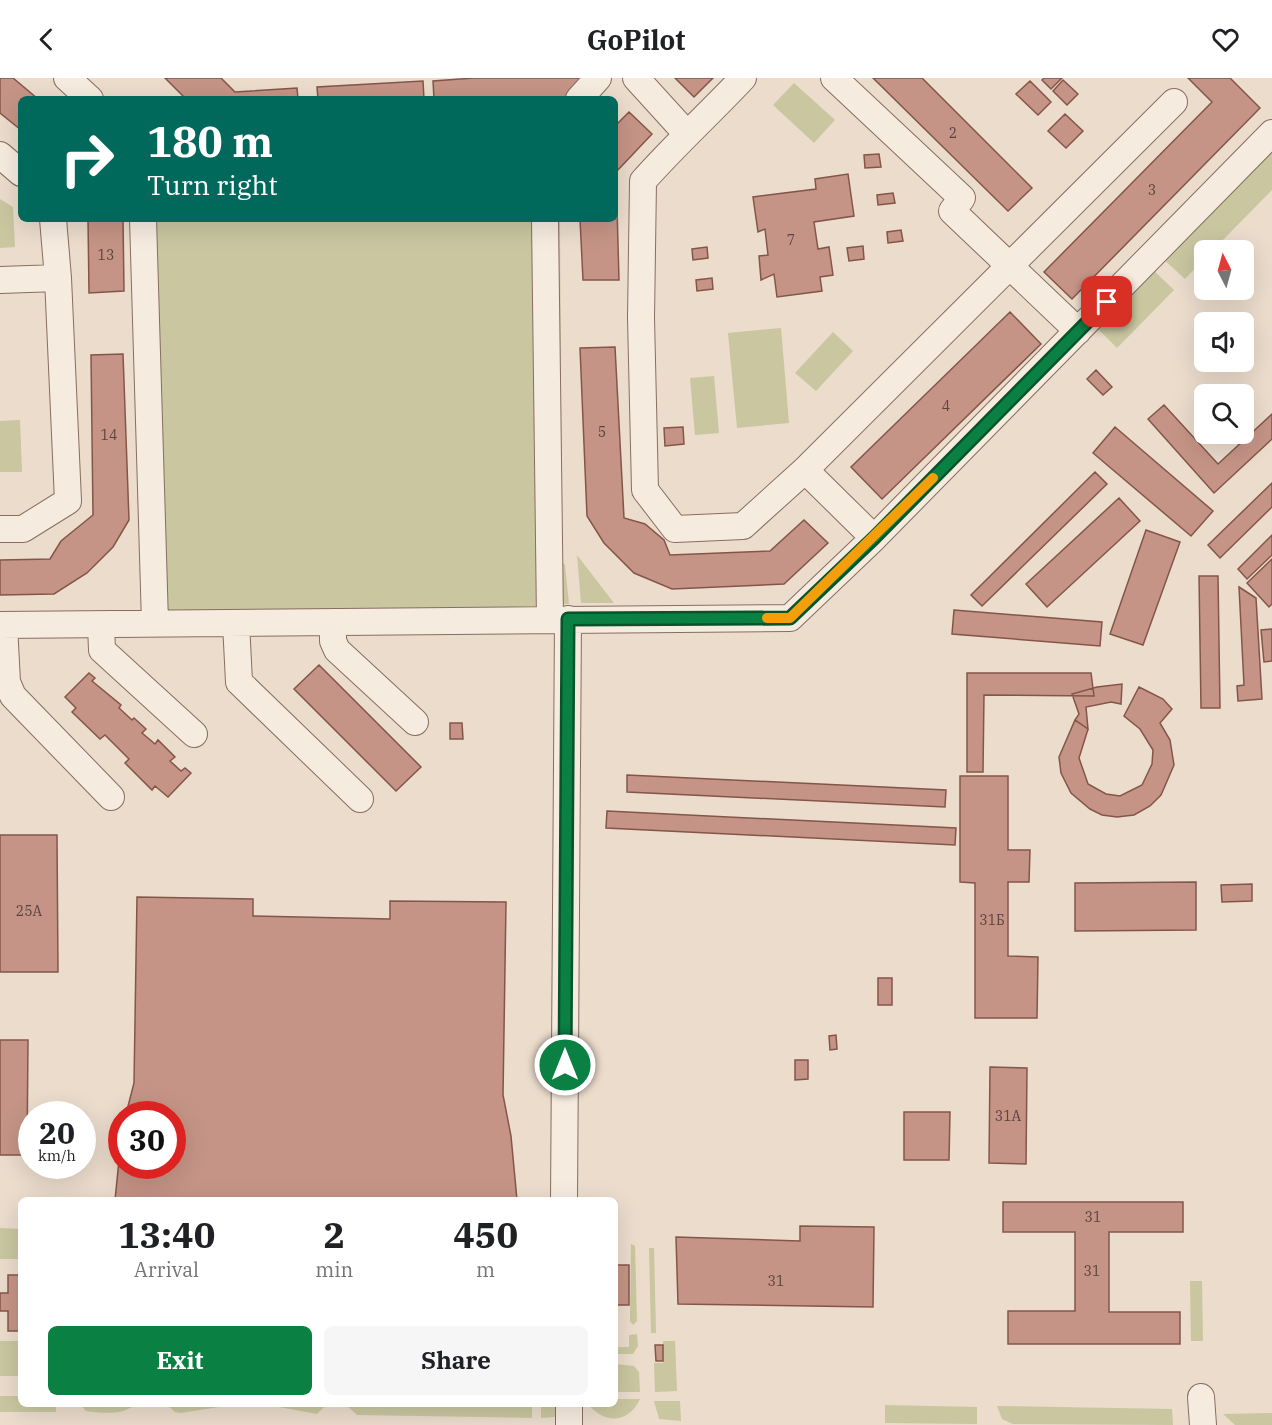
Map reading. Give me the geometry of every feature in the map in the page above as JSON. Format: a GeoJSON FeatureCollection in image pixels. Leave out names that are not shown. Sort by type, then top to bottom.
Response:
{"type":"FeatureCollection","features":[{"type":"Feature","properties":{"kind":"street"},"geometry":{"type":"LineString","coordinates":[[67,78],[87,96]]}},
{"type":"Feature","properties":{"kind":"street"},"geometry":{"type":"LineString","coordinates":[[93,78],[96,96]]}},
{"type":"Feature","properties":{"kind":"street"},"geometry":{"type":"LineString","coordinates":[[582,96],[598,78]]}},
{"type":"Feature","properties":{"kind":"street"},"geometry":{"type":"LineString","coordinates":[[636,78],[686,134]]}},
{"type":"Feature","properties":{"kind":"street"},"geometry":{"type":"LineString","coordinates":[[743,78],[696,128],[686,134],[643,182],[641,318],[645,490],[675,529],[743,526],[805,470],[1174,102]]}},
{"type":"Feature","properties":{"kind":"street"},"geometry":{"type":"LineString","coordinates":[[834,78],[962,198],[952,211],[1078,331]]}},
{"type":"Feature","properties":{"kind":"street"},"geometry":{"type":"LineString","coordinates":[[111,797],[13,696],[7,682],[2,625],[790,618],[874,538],[1272,133]]}},
{"type":"Feature","properties":{"kind":"street"},"geometry":{"type":"LineString","coordinates":[[0,155],[18,170]]}},
{"type":"Feature","properties":{"kind":"street"},"geometry":{"type":"LineString","coordinates":[[0,529],[23,529],[68,501],[53,222]]}},
{"type":"Feature","properties":{"kind":"street"},"geometry":{"type":"LineString","coordinates":[[143,222],[155,623]]}},
{"type":"Feature","properties":{"kind":"street"},"geometry":{"type":"LineString","coordinates":[[545,222],[559,620],[564,1197]]}},
{"type":"Feature","properties":{"kind":"street"},"geometry":{"type":"LineString","coordinates":[[0,280],[58,278]]}},
{"type":"Feature","properties":{"kind":"street"},"geometry":{"type":"LineString","coordinates":[[805,470],[874,538]]}},
{"type":"Feature","properties":{"kind":"street"},"geometry":{"type":"LineString","coordinates":[[236,622],[239,682],[360,799]]}},
{"type":"Feature","properties":{"kind":"street"},"geometry":{"type":"LineString","coordinates":[[333,622],[333,641],[337,650],[415,722]]}},
{"type":"Feature","properties":{"kind":"street"},"geometry":{"type":"LineString","coordinates":[[100,625],[102,650],[194,734]]}},
{"type":"Feature","properties":{"kind":"street"},"geometry":{"type":"LineString","coordinates":[[1201,1397],[1203,1425]]}},
{"type":"Feature","properties":{"kind":"street"},"geometry":{"type":"LineString","coordinates":[[569,1407],[569,1425]]}},
{"type":"Feature","properties":{"kind":"shaded area"},"geometry":{"type":"Polygon","coordinates":[[[794,83],[835,120],[814,143],[773,105],[794,83]]]}},
{"type":"Feature","properties":{"kind":"shaded area"},"geometry":{"type":"Polygon","coordinates":[[[1272,143],[1272,190],[1223,240],[1194,240],[1194,270],[1185,279],[1161,257],[1272,143]]]}},
{"type":"Feature","properties":{"kind":"shaded area"},"geometry":{"type":"Polygon","coordinates":[[[0,199],[13,207],[15,247],[0,248],[0,199]]]}},
{"type":"Feature","properties":{"kind":"shaded area"},"geometry":{"type":"Polygon","coordinates":[[[146,222],[541,222],[547,615],[157,623],[146,222]]]}},
{"type":"Feature","properties":{"kind":"shaded area"},"geometry":{"type":"Polygon","coordinates":[[[556,222],[560,222],[562,544],[558,544],[556,222]]]}},
{"type":"Feature","properties":{"kind":"shaded area"},"geometry":{"type":"Polygon","coordinates":[[[1151,268],[1174,290],[1117,348],[1095,326],[1151,268]]]}},
{"type":"Feature","properties":{"kind":"shaded area"},"geometry":{"type":"Polygon","coordinates":[[[781,328],[789,423],[737,428],[728,333],[781,328]]]}},
{"type":"Feature","properties":{"kind":"shaded area"},"geometry":{"type":"Polygon","coordinates":[[[833,332],[853,351],[816,391],[795,373],[833,332]]]}},
{"type":"Feature","properties":{"kind":"shaded area"},"geometry":{"type":"Polygon","coordinates":[[[714,376],[719,433],[695,435],[690,378],[714,376]]]}},
{"type":"Feature","properties":{"kind":"shaded area"},"geometry":{"type":"Polygon","coordinates":[[[20,420],[22,472],[0,472],[0,421],[20,420]]]}},
{"type":"Feature","properties":{"kind":"shaded area"},"geometry":{"type":"Polygon","coordinates":[[[577,555],[614,603],[581,603],[577,555]]]}},
{"type":"Feature","properties":{"kind":"shaded area"},"geometry":{"type":"Polygon","coordinates":[[[561,560],[565,565],[569,604],[562,604],[561,560]]]}},
{"type":"Feature","properties":{"kind":"shaded area"},"geometry":{"type":"Polygon","coordinates":[[[0,1228],[18,1229],[18,1259],[0,1259],[0,1228]]]}},
{"type":"Feature","properties":{"kind":"shaded area"},"geometry":{"type":"Polygon","coordinates":[[[631,1244],[635,1246],[637,1321],[633,1325],[630,1321],[631,1244]]]}},
{"type":"Feature","properties":{"kind":"shaded area"},"geometry":{"type":"Polygon","coordinates":[[[649,1248],[654,1248],[656,1333],[651,1333],[649,1248]]]}},
{"type":"Feature","properties":{"kind":"shaded area"},"geometry":{"type":"Polygon","coordinates":[[[1190,1281],[1202,1281],[1203,1341],[1191,1341],[1190,1281]]]}},
{"type":"Feature","properties":{"kind":"shaded area"},"geometry":{"type":"Polygon","coordinates":[[[637,1334],[638,1346],[633,1354],[618,1354],[618,1347],[629,1347],[629,1335],[637,1334]]]}},
{"type":"Feature","properties":{"kind":"shaded area"},"geometry":{"type":"Polygon","coordinates":[[[0,1341],[18,1341],[18,1376],[0,1376],[0,1341]]]}},
{"type":"Feature","properties":{"kind":"shaded area"},"geometry":{"type":"Polygon","coordinates":[[[663,1341],[675,1341],[677,1391],[655,1392],[654,1363],[663,1363],[663,1341]]]}},
{"type":"Feature","properties":{"kind":"shaded area"},"geometry":{"type":"Polygon","coordinates":[[[618,1364],[634,1366],[639,1372],[640,1392],[618,1392],[618,1364]]]}},
{"type":"Feature","properties":{"kind":"shaded area"},"geometry":{"type":"Polygon","coordinates":[[[0,1396],[18,1396],[18,1407],[56,1407],[56,1412],[0,1412],[0,1396]]]}},
{"type":"Feature","properties":{"kind":"shaded area"},"geometry":{"type":"Polygon","coordinates":[[[618,1399],[640,1399],[630,1413],[623,1417],[609,1418],[591,1407],[618,1407],[618,1399]]]}},
{"type":"Feature","properties":{"kind":"shaded area"},"geometry":{"type":"Polygon","coordinates":[[[654,1401],[680,1401],[681,1421],[659,1419],[654,1401]]]}},
{"type":"Feature","properties":{"kind":"shaded area"},"geometry":{"type":"Polygon","coordinates":[[[885,1405],[977,1407],[977,1424],[885,1423],[885,1405]]]}},
{"type":"Feature","properties":{"kind":"shaded area"},"geometry":{"type":"Polygon","coordinates":[[[997,1406],[1172,1409],[1173,1425],[1013,1424],[1002,1419],[997,1406]]]}},
{"type":"Feature","properties":{"kind":"shaded area"},"geometry":{"type":"Polygon","coordinates":[[[83,1407],[131,1407],[119,1412],[86,1411],[83,1407]]]}},
{"type":"Feature","properties":{"kind":"shaded area"},"geometry":{"type":"Polygon","coordinates":[[[169,1407],[219,1407],[181,1413],[175,1412],[169,1407]]]}},
{"type":"Feature","properties":{"kind":"shaded area"},"geometry":{"type":"Polygon","coordinates":[[[279,1407],[324,1407],[317,1414],[279,1407]]]}},
{"type":"Feature","properties":{"kind":"shaded area"},"geometry":{"type":"Polygon","coordinates":[[[348,1407],[532,1407],[532,1418],[357,1415],[348,1407]]]}},
{"type":"Feature","properties":{"kind":"shaded area"},"geometry":{"type":"Polygon","coordinates":[[[541,1407],[562,1407],[560,1414],[541,1418],[541,1407]]]}},
{"type":"Feature","properties":{"kind":"shaded area"},"geometry":{"type":"Polygon","coordinates":[[[1272,1413],[1272,1425],[1235,1425],[1223,1414],[1272,1413]]]}},
{"type":"Feature","properties":{"kind":"building"},"geometry":{"type":"Polygon","coordinates":[[[0,78],[13,78],[34,96],[18,96],[18,128],[0,113],[0,78]]]}},
{"type":"Feature","properties":{"kind":"building"},"geometry":{"type":"Polygon","coordinates":[[[165,78],[221,78],[235,92],[297,88],[298,96],[183,96],[165,78]]]}},
{"type":"Feature","properties":{"kind":"building"},"geometry":{"type":"Polygon","coordinates":[[[474,78],[583,78],[568,96],[434,96],[433,81],[474,78]]]}},
{"type":"Feature","properties":{"kind":"building"},"geometry":{"type":"Polygon","coordinates":[[[675,78],[713,78],[694,97],[675,78]]]}},
{"type":"Feature","properties":{"kind":"building"},"geometry":{"type":"Polygon","coordinates":[[[873,78],[922,78],[1032,188],[1008,211],[873,78]]]}},
{"type":"Feature","properties":{"kind":"building"},"geometry":{"type":"Polygon","coordinates":[[[1062,78],[1051,89],[1042,80],[1062,78]]]}},
{"type":"Feature","properties":{"kind":"building"},"geometry":{"type":"Polygon","coordinates":[[[1188,78],[1230,78],[1260,108],[1072,299],[1044,272],[1212,102],[1188,78]]]}},
{"type":"Feature","properties":{"kind":"building"},"geometry":{"type":"Polygon","coordinates":[[[1063,80],[1078,94],[1067,105],[1053,91],[1063,80]]]}},
{"type":"Feature","properties":{"kind":"building"},"geometry":{"type":"Polygon","coordinates":[[[423,81],[424,96],[318,96],[317,87],[423,81]]]}},
{"type":"Feature","properties":{"kind":"building"},"geometry":{"type":"Polygon","coordinates":[[[1030,81],[1051,102],[1038,115],[1016,94],[1030,81]]]}},
{"type":"Feature","properties":{"kind":"building"},"geometry":{"type":"Polygon","coordinates":[[[629,112],[652,134],[618,170],[618,123],[629,112]]]}},
{"type":"Feature","properties":{"kind":"building"},"geometry":{"type":"Polygon","coordinates":[[[1065,114],[1083,131],[1066,148],[1048,131],[1065,114]]]}},
{"type":"Feature","properties":{"kind":"building"},"geometry":{"type":"Polygon","coordinates":[[[879,154],[881,167],[865,168],[864,155],[879,154]]]}},
{"type":"Feature","properties":{"kind":"building"},"geometry":{"type":"Polygon","coordinates":[[[848,174],[854,216],[814,222],[818,249],[829,247],[833,275],[820,277],[822,291],[777,297],[774,274],[761,280],[759,256],[768,255],[765,229],[758,232],[753,197],[816,189],[815,179],[848,174]]]}},
{"type":"Feature","properties":{"kind":"building"},"geometry":{"type":"Polygon","coordinates":[[[893,193],[895,203],[878,205],[877,195],[893,193]]]}},
{"type":"Feature","properties":{"kind":"building"},"geometry":{"type":"Polygon","coordinates":[[[88,222],[123,222],[124,291],[89,293],[88,222]]]}},
{"type":"Feature","properties":{"kind":"building"},"geometry":{"type":"Polygon","coordinates":[[[580,222],[617,222],[619,280],[583,280],[580,222]]]}},
{"type":"Feature","properties":{"kind":"building"},"geometry":{"type":"Polygon","coordinates":[[[901,230],[903,241],[888,243],[887,232],[901,230]]]}},
{"type":"Feature","properties":{"kind":"building"},"geometry":{"type":"Polygon","coordinates":[[[863,246],[864,259],[849,261],[847,248],[863,246]]]}},
{"type":"Feature","properties":{"kind":"building"},"geometry":{"type":"Polygon","coordinates":[[[707,247],[708,258],[693,260],[692,249],[707,247]]]}},
{"type":"Feature","properties":{"kind":"building"},"geometry":{"type":"Polygon","coordinates":[[[712,278],[713,289],[697,291],[696,280],[712,278]]]}},
{"type":"Feature","properties":{"kind":"building"},"geometry":{"type":"Polygon","coordinates":[[[1010,312],[1041,344],[882,499],[851,467],[1010,312]]]}},
{"type":"Feature","properties":{"kind":"building"},"geometry":{"type":"Polygon","coordinates":[[[615,347],[624,518],[645,524],[664,540],[670,555],[770,551],[804,520],[828,543],[784,584],[672,589],[634,573],[604,543],[587,516],[580,348],[615,347]]]}},
{"type":"Feature","properties":{"kind":"building"},"geometry":{"type":"Polygon","coordinates":[[[123,354],[129,520],[113,547],[87,573],[54,594],[0,595],[0,560],[50,559],[61,541],[93,515],[91,355],[123,354]]]}},
{"type":"Feature","properties":{"kind":"building"},"geometry":{"type":"Polygon","coordinates":[[[1096,370],[1112,387],[1103,395],[1087,379],[1096,370]]]}},
{"type":"Feature","properties":{"kind":"building"},"geometry":{"type":"Polygon","coordinates":[[[1164,405],[1194,438],[1194,444],[1200,444],[1218,464],[1240,444],[1254,444],[1254,431],[1272,414],[1272,439],[1214,493],[1148,419],[1164,405]]]}},
{"type":"Feature","properties":{"kind":"building"},"geometry":{"type":"Polygon","coordinates":[[[683,427],[684,444],[665,446],[664,428],[683,427]]]}},
{"type":"Feature","properties":{"kind":"building"},"geometry":{"type":"Polygon","coordinates":[[[1115,427],[1213,511],[1191,536],[1093,453],[1115,427]]]}},
{"type":"Feature","properties":{"kind":"building"},"geometry":{"type":"Polygon","coordinates":[[[1095,472],[1107,484],[982,606],[971,595],[1095,472]]]}},
{"type":"Feature","properties":{"kind":"building"},"geometry":{"type":"Polygon","coordinates":[[[1272,483],[1272,507],[1220,558],[1208,545],[1272,483]]]}},
{"type":"Feature","properties":{"kind":"building"},"geometry":{"type":"Polygon","coordinates":[[[1119,498],[1140,521],[1047,607],[1026,584],[1119,498]]]}},
{"type":"Feature","properties":{"kind":"building"},"geometry":{"type":"Polygon","coordinates":[[[1146,530],[1180,542],[1143,645],[1110,634],[1146,530]]]}},
{"type":"Feature","properties":{"kind":"building"},"geometry":{"type":"Polygon","coordinates":[[[1272,535],[1272,555],[1247,579],[1238,569],[1272,535]]]}},
{"type":"Feature","properties":{"kind":"building"},"geometry":{"type":"Polygon","coordinates":[[[1272,559],[1272,604],[1269,607],[1247,583],[1272,559]]]}},
{"type":"Feature","properties":{"kind":"building"},"geometry":{"type":"Polygon","coordinates":[[[1199,576],[1218,576],[1220,708],[1201,708],[1199,576]]]}},
{"type":"Feature","properties":{"kind":"building"},"geometry":{"type":"Polygon","coordinates":[[[1239,587],[1256,598],[1262,699],[1238,701],[1237,686],[1244,685],[1239,587]]]}},
{"type":"Feature","properties":{"kind":"building"},"geometry":{"type":"Polygon","coordinates":[[[954,610],[1102,622],[1100,646],[952,634],[954,610]]]}},
{"type":"Feature","properties":{"kind":"building"},"geometry":{"type":"Polygon","coordinates":[[[1272,629],[1272,661],[1264,662],[1261,630],[1272,629]]]}},
{"type":"Feature","properties":{"kind":"building"},"geometry":{"type":"Polygon","coordinates":[[[319,665],[421,767],[396,791],[294,689],[319,665]]]}},
{"type":"Feature","properties":{"kind":"building"},"geometry":{"type":"Polygon","coordinates":[[[89,673],[95,678],[92,681],[121,705],[119,708],[146,729],[142,733],[155,744],[158,740],[175,757],[170,761],[181,771],[185,768],[191,773],[168,797],[155,786],[152,790],[125,763],[129,759],[105,735],[100,739],[72,712],[76,708],[65,697],[89,673]]]}},
{"type":"Feature","properties":{"kind":"building"},"geometry":{"type":"Polygon","coordinates":[[[967,673],[1091,673],[1094,696],[984,695],[983,772],[967,772],[967,673]]]}},
{"type":"Feature","properties":{"kind":"building"},"geometry":{"type":"Polygon","coordinates":[[[1122,684],[1121,704],[1111,702],[1086,707],[1088,729],[1075,720],[1079,714],[1072,694],[1097,687],[1122,684]]]}},
{"type":"Feature","properties":{"kind":"building"},"geometry":{"type":"Polygon","coordinates":[[[1139,687],[1163,699],[1172,709],[1160,723],[1170,740],[1174,765],[1161,795],[1150,806],[1134,815],[1117,817],[1102,815],[1090,809],[1071,793],[1061,773],[1059,757],[1075,720],[1088,729],[1079,758],[1088,784],[1106,794],[1120,796],[1142,785],[1152,764],[1153,750],[1140,729],[1124,716],[1139,687]]]}},
{"type":"Feature","properties":{"kind":"building"},"geometry":{"type":"Polygon","coordinates":[[[450,723],[462,723],[463,739],[450,739],[450,723]]]}},
{"type":"Feature","properties":{"kind":"building"},"geometry":{"type":"Polygon","coordinates":[[[627,775],[946,790],[945,807],[627,792],[627,775]]]}},
{"type":"Feature","properties":{"kind":"building"},"geometry":{"type":"Polygon","coordinates":[[[960,776],[1008,776],[1008,850],[1030,850],[1029,882],[1008,882],[1008,956],[1038,957],[1037,1018],[975,1018],[975,883],[960,882],[960,776]]]}},
{"type":"Feature","properties":{"kind":"building"},"geometry":{"type":"Polygon","coordinates":[[[607,811],[956,828],[955,845],[606,828],[607,811]]]}},
{"type":"Feature","properties":{"kind":"building"},"geometry":{"type":"Polygon","coordinates":[[[0,835],[57,835],[58,972],[0,972],[0,835]]]}},
{"type":"Feature","properties":{"kind":"building"},"geometry":{"type":"Polygon","coordinates":[[[1196,882],[1196,930],[1075,931],[1075,883],[1196,882]]]}},
{"type":"Feature","properties":{"kind":"building"},"geometry":{"type":"Polygon","coordinates":[[[1252,884],[1252,901],[1222,902],[1221,885],[1252,884]]]}},
{"type":"Feature","properties":{"kind":"building"},"geometry":{"type":"Polygon","coordinates":[[[137,897],[253,899],[253,916],[390,919],[390,901],[506,902],[503,1095],[511,1136],[517,1197],[115,1197],[117,1179],[186,1179],[186,1101],[129,1101],[134,1083],[137,897]]]}},
{"type":"Feature","properties":{"kind":"building"},"geometry":{"type":"Polygon","coordinates":[[[878,978],[892,978],[892,1005],[878,1005],[878,978]]]}},
{"type":"Feature","properties":{"kind":"building"},"geometry":{"type":"Polygon","coordinates":[[[836,1035],[837,1049],[830,1050],[829,1036],[836,1035]]]}},
{"type":"Feature","properties":{"kind":"building"},"geometry":{"type":"Polygon","coordinates":[[[0,1040],[28,1040],[27,1101],[18,1101],[18,1155],[0,1155],[0,1040]]]}},
{"type":"Feature","properties":{"kind":"building"},"geometry":{"type":"Polygon","coordinates":[[[795,1060],[808,1060],[808,1079],[795,1080],[795,1060]]]}},
{"type":"Feature","properties":{"kind":"building"},"geometry":{"type":"Polygon","coordinates":[[[990,1067],[1027,1068],[1026,1164],[989,1163],[990,1067]]]}},
{"type":"Feature","properties":{"kind":"building"},"geometry":{"type":"Polygon","coordinates":[[[904,1112],[950,1112],[949,1160],[904,1160],[904,1112]]]}},
{"type":"Feature","properties":{"kind":"building"},"geometry":{"type":"Polygon","coordinates":[[[1003,1202],[1183,1202],[1183,1232],[1109,1232],[1109,1312],[1180,1312],[1180,1344],[1008,1344],[1008,1311],[1075,1311],[1075,1232],[1003,1232],[1003,1202]]]}},
{"type":"Feature","properties":{"kind":"building"},"geometry":{"type":"Polygon","coordinates":[[[800,1226],[874,1227],[873,1307],[678,1304],[676,1237],[800,1241],[800,1226]]]}},
{"type":"Feature","properties":{"kind":"building"},"geometry":{"type":"Polygon","coordinates":[[[618,1265],[629,1265],[629,1305],[618,1305],[618,1265]]]}},
{"type":"Feature","properties":{"kind":"building"},"geometry":{"type":"Polygon","coordinates":[[[8,1275],[18,1275],[18,1331],[8,1331],[8,1311],[0,1311],[0,1293],[8,1293],[8,1275]]]}},
{"type":"Feature","properties":{"kind":"building"},"geometry":{"type":"Polygon","coordinates":[[[655,1345],[663,1345],[663,1361],[656,1361],[655,1345]]]}},
{"type":"Feature","properties":{"kind":"slow traffic"},"geometry":{"type":"LineString","coordinates":[[767,618],[790,618],[933,478]]}},
{"type":"Feature","properties":{"kind":"route"},"geometry":{"type":"LineString","coordinates":[[565,1065],[568,619],[790,618],[874,538],[1107,302]]}}]}
